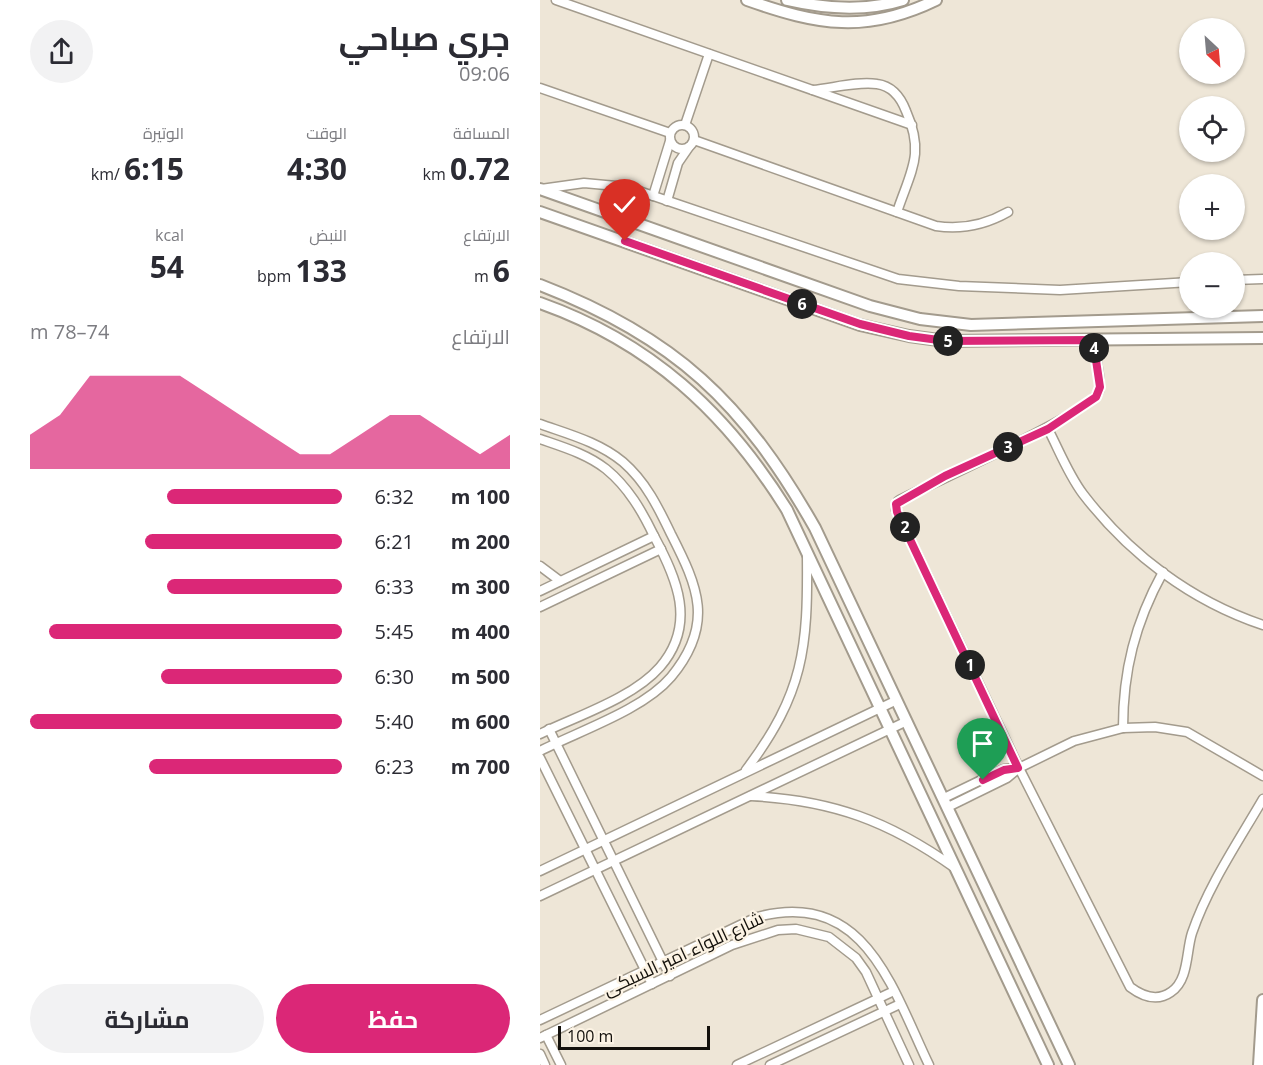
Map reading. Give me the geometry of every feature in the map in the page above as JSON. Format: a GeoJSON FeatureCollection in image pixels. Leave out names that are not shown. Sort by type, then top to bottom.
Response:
{"type":"FeatureCollection","features":[{"type":"Feature","properties":{"kind":"street"},"geometry":{"type":"LineString","coordinates":[[556,0],[912,124]]}},
{"type":"Feature","properties":{"kind":"street"},"geometry":{"type":"LineString","coordinates":[[747,0],[815,21],[835,23],[890,17],[936,0]]}},
{"type":"Feature","properties":{"kind":"street"},"geometry":{"type":"LineString","coordinates":[[787,0],[819,8],[852,9],[903,0]]}},
{"type":"Feature","properties":{"kind":"street"},"geometry":{"type":"LineString","coordinates":[[685,125],[709,54]]}},
{"type":"Feature","properties":{"kind":"street"},"geometry":{"type":"LineString","coordinates":[[811,90],[867,84],[885,86],[899,96],[912,124],[917,151],[897,212]]}},
{"type":"Feature","properties":{"kind":"street"},"geometry":{"type":"LineString","coordinates":[[540,88],[670,137],[676,148],[691,143],[936,226],[956,228],[977,226],[1008,212]]}},
{"type":"Feature","properties":{"kind":"street"},"geometry":{"type":"LineString","coordinates":[[653,196],[670,137],[677,126],[685,125],[692,130],[691,143],[678,163],[667,201]]}},
{"type":"Feature","properties":{"kind":"street"},"geometry":{"type":"LineString","coordinates":[[540,189],[562,184],[605,183],[653,196],[898,279],[959,286],[1060,290],[1179,283]]}},
{"type":"Feature","properties":{"kind":"street"},"geometry":{"type":"LineString","coordinates":[[540,189],[870,306],[920,319],[970,325],[1263,315]]}},
{"type":"Feature","properties":{"kind":"street"},"geometry":{"type":"LineString","coordinates":[[540,212],[860,324],[909,336],[946,341],[1263,338]]}},
{"type":"Feature","properties":{"kind":"street"},"geometry":{"type":"LineString","coordinates":[[1245,280],[1263,279]]}},
{"type":"Feature","properties":{"kind":"street"},"geometry":{"type":"LineString","coordinates":[[540,285],[583,302],[653,340],[702,378],[742,418],[770,455],[815,528],[1069,1065]]}},
{"type":"Feature","properties":{"kind":"street"},"geometry":{"type":"LineString","coordinates":[[540,303],[577,317],[619,339],[649,359],[705,405],[761,469],[787,510],[1048,1065]]}},
{"type":"Feature","properties":{"kind":"street"},"geometry":{"type":"LineString","coordinates":[[1093,340],[1099,392],[1096,397],[1048,429],[945,476],[898,501],[896,507],[1018,768],[1130,987],[1142,996],[1164,995],[1171,992],[1182,981],[1191,934],[1200,913],[1263,799]]}},
{"type":"Feature","properties":{"kind":"street"},"geometry":{"type":"LineString","coordinates":[[540,424],[601,448],[639,478],[653,496],[688,567],[699,602],[693,639],[683,660],[670,678],[629,707],[540,751]]}},
{"type":"Feature","properties":{"kind":"street"},"geometry":{"type":"LineString","coordinates":[[1048,429],[1083,493],[1140,555],[1210,604],[1263,625]]}},
{"type":"Feature","properties":{"kind":"street"},"geometry":{"type":"LineString","coordinates":[[540,439],[572,450],[605,469],[632,496],[673,573],[681,606],[676,639],[659,669],[641,684],[544,732],[555,743],[670,975]]}},
{"type":"Feature","properties":{"kind":"street"},"geometry":{"type":"LineString","coordinates":[[540,591],[654,536]]}},
{"type":"Feature","properties":{"kind":"street"},"geometry":{"type":"LineString","coordinates":[[540,607],[661,549]]}},
{"type":"Feature","properties":{"kind":"street"},"geometry":{"type":"LineString","coordinates":[[744,772],[783,716],[801,666],[808,602],[807,554]]}},
{"type":"Feature","properties":{"kind":"street"},"geometry":{"type":"LineString","coordinates":[[540,566],[560,581]]}},
{"type":"Feature","properties":{"kind":"street"},"geometry":{"type":"LineString","coordinates":[[1123,728],[1123,696],[1132,642],[1147,601],[1163,572]]}},
{"type":"Feature","properties":{"kind":"street"},"geometry":{"type":"LineString","coordinates":[[540,871],[880,706],[897,700]]}},
{"type":"Feature","properties":{"kind":"street"},"geometry":{"type":"LineString","coordinates":[[540,896],[907,721]]}},
{"type":"Feature","properties":{"kind":"street"},"geometry":{"type":"LineString","coordinates":[[946,802],[1007,778],[1018,768],[1074,741],[1123,728],[1155,727],[1187,732],[1263,776]]}},
{"type":"Feature","properties":{"kind":"street"},"geometry":{"type":"LineString","coordinates":[[540,758],[652,984]]}},
{"type":"Feature","properties":{"kind":"street"},"geometry":{"type":"LineString","coordinates":[[747,796],[792,798],[858,814],[919,843],[956,869]]}},
{"type":"Feature","properties":{"kind":"street","name":"شارع اللواء امير السبكى"},"geometry":{"type":"LineString","coordinates":[[540,1020],[726,929],[775,912],[794,910],[830,918],[861,938],[873,953],[894,991],[929,1065]]}},
{"type":"Feature","properties":{"kind":"street"},"geometry":{"type":"LineString","coordinates":[[726,929],[732,945]]}},
{"type":"Feature","properties":{"kind":"street","name":"شارع اللواء امير السبكى"},"geometry":{"type":"LineString","coordinates":[[543,1037],[732,945],[778,930],[796,929],[821,934],[843,946],[856,958],[909,1065]]}},
{"type":"Feature","properties":{"kind":"street"},"geometry":{"type":"LineString","coordinates":[[737,1065],[894,991]]}},
{"type":"Feature","properties":{"kind":"street"},"geometry":{"type":"LineString","coordinates":[[1259,1065],[1263,1000]]}},
{"type":"Feature","properties":{"kind":"street"},"geometry":{"type":"LineString","coordinates":[[765,1052],[771,1065],[786,1062],[900,1004]]}},
{"type":"Feature","properties":{"kind":"street"},"geometry":{"type":"LineString","coordinates":[[543,1037],[561,1065]]}},
{"type":"Feature","properties":{"kind":"street"},"geometry":{"type":"LineString","coordinates":[[779,1046],[786,1062]]}},
{"type":"Feature","properties":{"kind":"street"},"geometry":{"type":"LineString","coordinates":[[540,1054],[545,1065]]}},
{"type":"Feature","properties":{"kind":"route"},"geometry":{"type":"LineString","coordinates":[[625,241],[860,324],[909,336],[946,341],[1093,340],[1100,387],[1096,397],[1048,429],[945,476],[896,504],[897,512],[1018,768],[1009,768],[983,780]]}}]}
